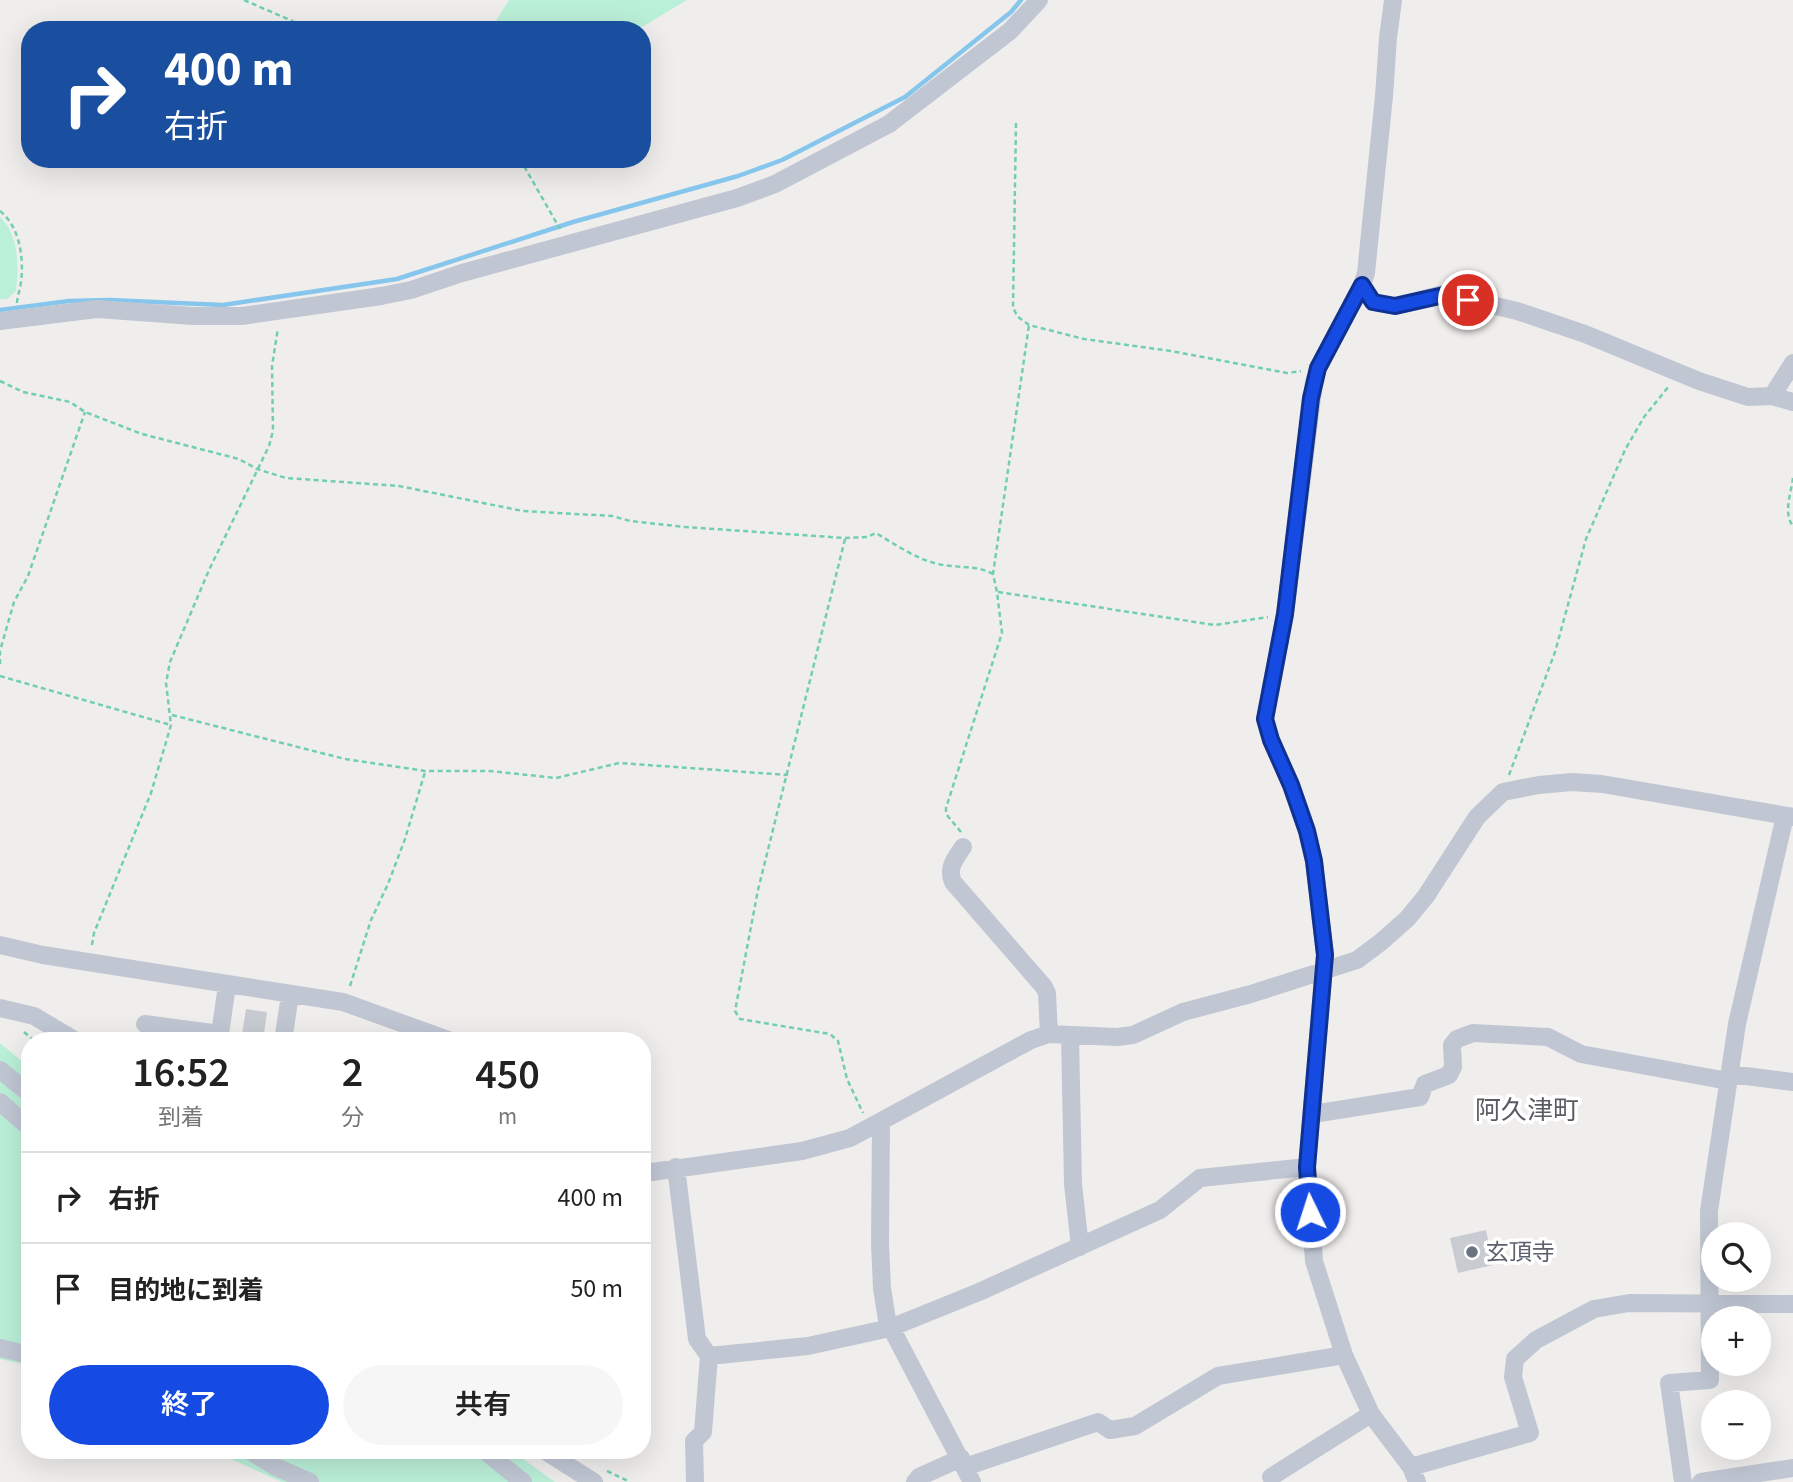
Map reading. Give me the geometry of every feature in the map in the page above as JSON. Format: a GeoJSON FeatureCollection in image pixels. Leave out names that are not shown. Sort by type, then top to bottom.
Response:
{"type":"FeatureCollection","features":[{"type":"Feature","properties":{"kind":"street"},"geometry":{"type":"LineString","coordinates":[[8,319],[97,309],[221,317],[281,311],[411,290],[737,198],[775,184],[889,124],[1010,30],[1039,0]]}},
{"type":"Feature","properties":{"kind":"street"},"geometry":{"type":"LineString","coordinates":[[1393,0],[1366,273],[1318,368],[1311,398],[1285,614],[1265,719],[1307,831],[1314,861],[1325,955],[1307,1167],[1314,1261],[1344,1355],[1371,1414],[1414,1475],[1530,1433],[1513,1377],[1515,1359],[1536,1340],[1565,1322],[1594,1309],[1629,1303],[1793,1304]]}},
{"type":"Feature","properties":{"kind":"street"},"geometry":{"type":"LineString","coordinates":[[1362,285],[1373,302],[1395,306],[1444,295],[1517,311],[1585,334],[1679,373],[1748,397],[1772,396],[1793,402]]}},
{"type":"Feature","properties":{"kind":"street"},"geometry":{"type":"LineString","coordinates":[[1772,396],[1793,363]]}},
{"type":"Feature","properties":{"kind":"street"},"geometry":{"type":"LineString","coordinates":[[651,1171],[830,1145],[875,1126],[1031,1040],[1049,1034],[1133,1035],[1183,1012],[1357,960],[1407,919],[1426,896],[1477,817],[1503,792],[1572,782],[1602,784],[1789,817],[1737,1024],[1709,1211],[1710,1380],[1669,1382],[1683,1482]]}},
{"type":"Feature","properties":{"kind":"street"},"geometry":{"type":"LineString","coordinates":[[963,847],[952,864],[951,877],[1044,987],[1047,993],[1049,1034]]}},
{"type":"Feature","properties":{"kind":"street"},"geometry":{"type":"LineString","coordinates":[[0,945],[227,985],[343,1002],[426,1032]]}},
{"type":"Feature","properties":{"kind":"street"},"geometry":{"type":"LineString","coordinates":[[220,1032],[227,985]]}},
{"type":"Feature","properties":{"kind":"street"},"geometry":{"type":"LineString","coordinates":[[284,1032],[290,995]]}},
{"type":"Feature","properties":{"kind":"street"},"geometry":{"type":"LineString","coordinates":[[0,1008],[34,1016],[61,1032]]}},
{"type":"Feature","properties":{"kind":"street"},"geometry":{"type":"LineString","coordinates":[[145,1024],[205,1032]]}},
{"type":"Feature","properties":{"kind":"street"},"geometry":{"type":"LineString","coordinates":[[1313,1114],[1420,1097],[1425,1084],[1449,1075],[1453,1067],[1452,1045],[1457,1039],[1473,1032],[1548,1037],[1581,1054],[1729,1077],[1793,1082]]}},
{"type":"Feature","properties":{"kind":"street"},"geometry":{"type":"LineString","coordinates":[[1070,1036],[1073,1184],[1080,1247]]}},
{"type":"Feature","properties":{"kind":"street"},"geometry":{"type":"LineString","coordinates":[[0,1070],[21,1087]]}},
{"type":"Feature","properties":{"kind":"street"},"geometry":{"type":"LineString","coordinates":[[0,1102],[21,1120]]}},
{"type":"Feature","properties":{"kind":"street"},"geometry":{"type":"LineString","coordinates":[[875,1126],[882,1288],[890,1328],[966,1469]]}},
{"type":"Feature","properties":{"kind":"street"},"geometry":{"type":"LineString","coordinates":[[676,1167],[696,1339],[709,1356],[703,1432],[694,1441],[695,1482]]}},
{"type":"Feature","properties":{"kind":"street"},"geometry":{"type":"LineString","coordinates":[[709,1356],[808,1346],[890,1328],[979,1292],[1160,1210],[1200,1178],[1307,1167]]}},
{"type":"Feature","properties":{"kind":"street"},"geometry":{"type":"LineString","coordinates":[[0,1348],[21,1353]]}},
{"type":"Feature","properties":{"kind":"street"},"geometry":{"type":"LineString","coordinates":[[915,1482],[919,1477],[966,1469],[1098,1422],[1110,1430],[1135,1426],[1218,1376],[1344,1355]]}},
{"type":"Feature","properties":{"kind":"street"},"geometry":{"type":"LineString","coordinates":[[1271,1478],[1371,1414]]}},
{"type":"Feature","properties":{"kind":"street"},"geometry":{"type":"LineString","coordinates":[[263,1459],[310,1482]]}},
{"type":"Feature","properties":{"kind":"street"},"geometry":{"type":"LineString","coordinates":[[495,1459],[523,1482]]}},
{"type":"Feature","properties":{"kind":"street"},"geometry":{"type":"LineString","coordinates":[[558,1459],[594,1482]]}},
{"type":"Feature","properties":{"kind":"street"},"geometry":{"type":"LineString","coordinates":[[1707,1481],[1793,1468]]}},
{"type":"Feature","properties":{"kind":"path"},"geometry":{"type":"LineString","coordinates":[[244,0],[292,21]]}},
{"type":"Feature","properties":{"kind":"path"},"geometry":{"type":"LineString","coordinates":[[1016,123],[1013,308],[1018,317],[1029,325],[1084,339],[1171,351],[1287,373],[1318,368]]}},
{"type":"Feature","properties":{"kind":"path"},"geometry":{"type":"LineString","coordinates":[[525,168],[569,244]]}},
{"type":"Feature","properties":{"kind":"path"},"geometry":{"type":"LineString","coordinates":[[0,211],[8,217],[22,254],[22,275],[8,319]]}},
{"type":"Feature","properties":{"kind":"path"},"geometry":{"type":"LineString","coordinates":[[89,962],[94,933],[150,793],[172,725],[166,683],[170,662],[273,432],[272,366],[281,311]]}},
{"type":"Feature","properties":{"kind":"path"},"geometry":{"type":"LineString","coordinates":[[963,847],[964,836],[946,814],[946,808],[1002,633],[992,574],[1029,325]]}},
{"type":"Feature","properties":{"kind":"path"},"geometry":{"type":"LineString","coordinates":[[1503,792],[1556,652],[1586,539],[1608,486],[1644,417],[1679,373]]}},
{"type":"Feature","properties":{"kind":"path"},"geometry":{"type":"LineString","coordinates":[[0,381],[23,392],[70,402],[85,412],[142,434],[239,458],[257,468],[286,478],[399,486],[523,512],[612,516],[630,521],[685,527],[845,538],[867,537],[876,533],[915,555],[941,565],[982,568],[992,574]]}},
{"type":"Feature","properties":{"kind":"path"},"geometry":{"type":"LineString","coordinates":[[0,664],[0,651],[14,602],[28,576],[85,412]]}},
{"type":"Feature","properties":{"kind":"path"},"geometry":{"type":"LineString","coordinates":[[1793,478],[1788,520],[1793,526]]}},
{"type":"Feature","properties":{"kind":"path"},"geometry":{"type":"LineString","coordinates":[[845,538],[758,890],[734,1011],[740,1018],[830,1034],[838,1041],[847,1079],[875,1126]]}},
{"type":"Feature","properties":{"kind":"path"},"geometry":{"type":"LineString","coordinates":[[997,592],[1214,625],[1285,614]]}},
{"type":"Feature","properties":{"kind":"path"},"geometry":{"type":"LineString","coordinates":[[0,676],[172,725]]}},
{"type":"Feature","properties":{"kind":"path"},"geometry":{"type":"LineString","coordinates":[[172,715],[345,760],[425,771],[491,771],[556,778],[619,763],[788,775]]}},
{"type":"Feature","properties":{"kind":"path"},"geometry":{"type":"LineString","coordinates":[[343,1002],[405,839],[425,771]]}},
{"type":"Feature","properties":{"kind":"green space"},"geometry":{"type":"Polygon","coordinates":[[[509,0],[687,0],[651,22],[496,21],[509,0]]]}},
{"type":"Feature","properties":{"kind":"green space"},"geometry":{"type":"Polygon","coordinates":[[[0,217],[11,232],[17,262],[16,291],[7,299],[0,299],[0,217]]]}},
{"type":"Feature","properties":{"kind":"green space"},"geometry":{"type":"Polygon","coordinates":[[[0,1043],[21,1060],[21,1364],[0,1359],[0,1043]]]}},
{"type":"Feature","properties":{"kind":"green space"},"geometry":{"type":"Polygon","coordinates":[[[231,1459],[523,1459],[555,1482],[282,1482],[231,1459]]]}},
{"type":"Feature","properties":{"kind":"building"},"geometry":{"type":"Polygon","coordinates":[[[246,1009],[267,1012],[264,1032],[242,1032],[246,1009]]]}},
{"type":"Feature","properties":{"kind":"building","name":"玄頂寺"},"geometry":{"type":"Polygon","coordinates":[[[1486,1230],[1493,1265],[1458,1273],[1450,1238],[1486,1230]]]}},
{"type":"Feature","properties":{"kind":"waterway"},"geometry":{"type":"LineString","coordinates":[[0,310],[69,301],[110,300],[223,305],[397,279],[573,222],[738,176],[782,160],[905,97],[1011,12],[1021,0]]}},
{"type":"Feature","properties":{"kind":"place","name":"玄頂寺"},"geometry":{"type":"Point","coordinates":[1472,1252]}},
{"type":"Feature","properties":{"kind":"district","name":"阿久津町"},"geometry":{"type":"Point","coordinates":[1527,1110]}},
{"type":"Feature","properties":{"kind":"route"},"geometry":{"type":"LineString","coordinates":[[1310,1212],[1307,1167],[1325,955],[1314,861],[1307,831],[1265,719],[1285,614],[1311,398],[1318,368],[1362,285],[1373,302],[1395,306],[1444,295],[1468,300]]}}]}
